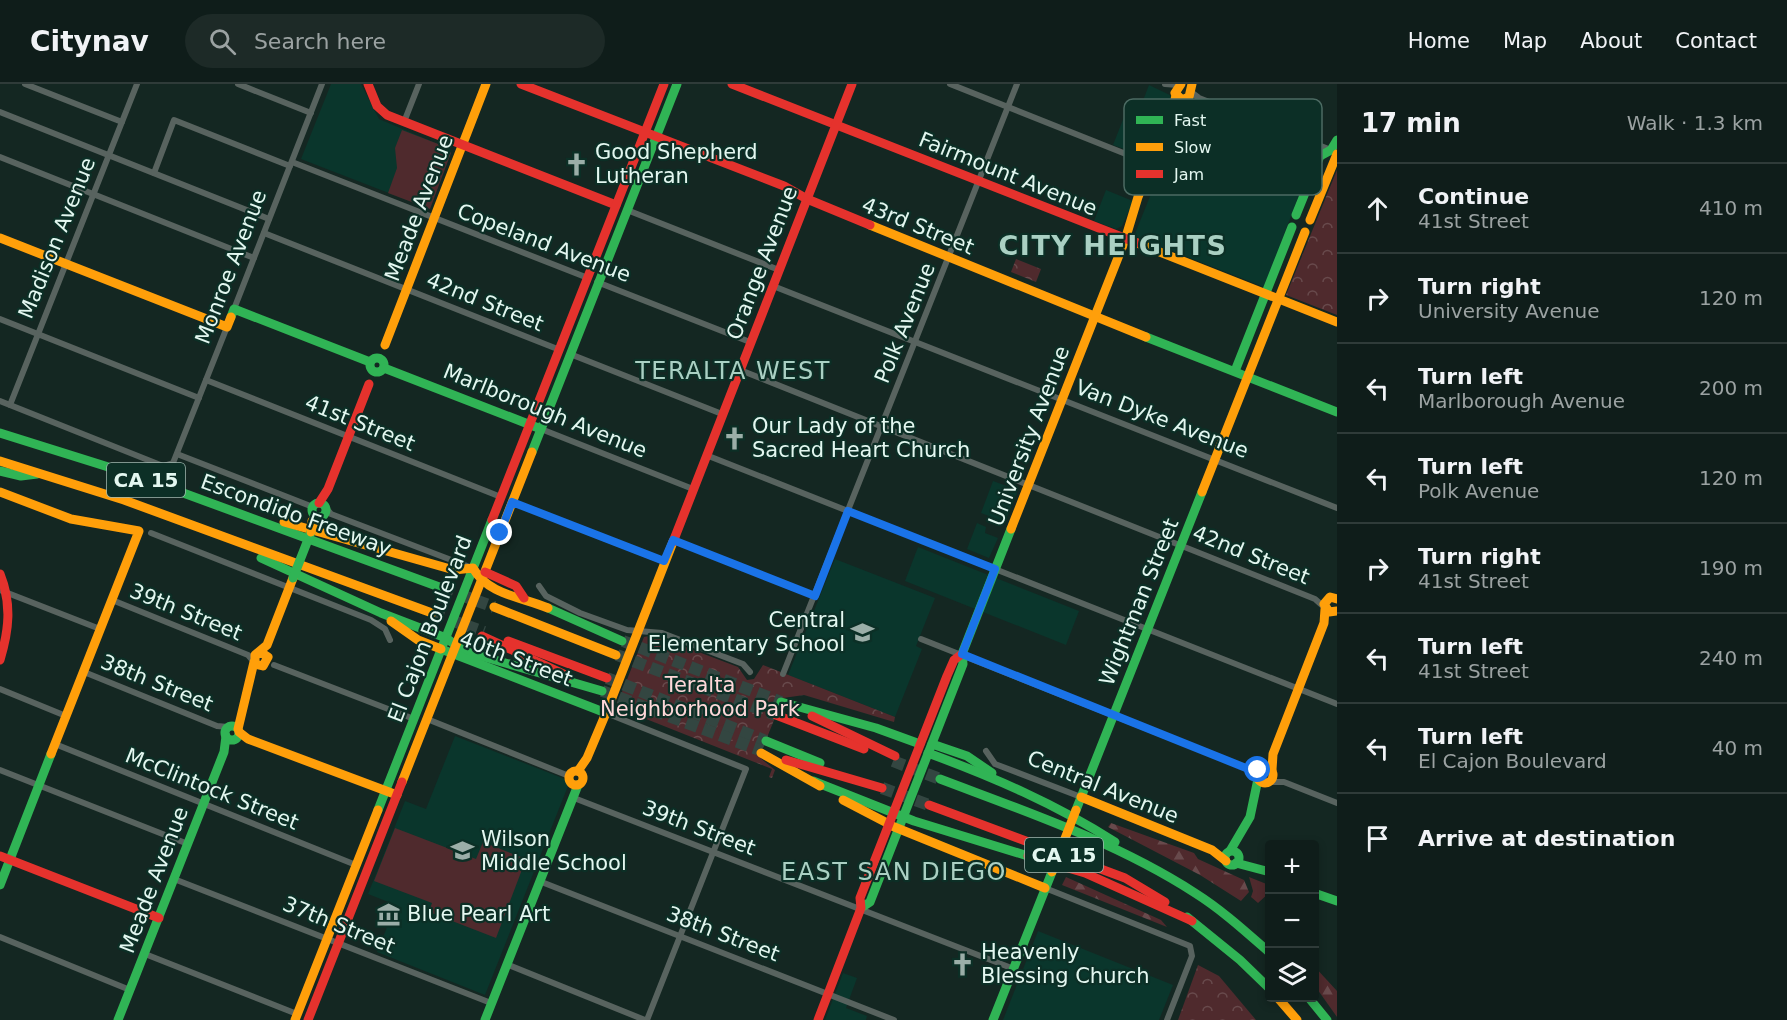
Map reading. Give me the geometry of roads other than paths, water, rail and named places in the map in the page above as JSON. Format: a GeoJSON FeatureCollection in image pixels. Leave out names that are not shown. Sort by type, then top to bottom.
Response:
{"type":"FeatureCollection","features":[{"type":"Feature","properties":{"kind":"main road"},"geometry":{"type":"LineString","coordinates":[[368,84],[381,111],[616,205]]}},
{"type":"Feature","properties":{"kind":"main road","name":"Meade Avenue"},"geometry":{"type":"LineString","coordinates":[[118,1020],[486,84]]}},
{"type":"Feature","properties":{"kind":"main road","name":"43rd Street"},"geometry":{"type":"LineString","coordinates":[[521,84],[784,186],[807,199],[948,258],[1337,412]]}},
{"type":"Feature","properties":{"kind":"main road","name":"El Cajon Boulevard"},"geometry":{"type":"LineString","coordinates":[[296,1017],[664,84]]}},
{"type":"Feature","properties":{"kind":"main road","name":"El Cajon Boulevard"},"geometry":{"type":"LineString","coordinates":[[310,1019],[677,84]]}},
{"type":"Feature","properties":{"kind":"main road","name":"Fairmount Avenue"},"geometry":{"type":"LineString","coordinates":[[732,84],[978,182],[1127,236],[1337,322]]}},
{"type":"Feature","properties":{"kind":"main road","name":"Orange Avenue"},"geometry":{"type":"LineString","coordinates":[[563,818],[562,812],[606,713],[852,84]]}},
{"type":"Feature","properties":{"kind":"main road","name":"Wightman Street"},"geometry":{"type":"LineString","coordinates":[[1322,187],[1337,140]]}},
{"type":"Feature","properties":{"kind":"main road","name":"University Avenue"},"geometry":{"type":"LineString","coordinates":[[861,908],[870,902],[963,664],[962,654],[1141,195]]}},
{"type":"Feature","properties":{"kind":"main road","name":"Wightman Street"},"geometry":{"type":"LineString","coordinates":[[1235,371],[1292,227],[1292,219],[1304,195]]}},
{"type":"Feature","properties":{"kind":"main road","name":"Wightman Street"},"geometry":{"type":"LineString","coordinates":[[993,1020],[1247,376],[1305,232],[1310,225],[1319,195]]}},
{"type":"Feature","properties":{"kind":"main road"},"geometry":{"type":"LineString","coordinates":[[1296,215],[1305,215],[1310,220]]}},
{"type":"Feature","properties":{"kind":"main road"},"geometry":{"type":"LineString","coordinates":[[1292,227],[1299,232],[1305,232]]}},
{"type":"Feature","properties":{"kind":"main road"},"geometry":{"type":"LineString","coordinates":[[0,238],[227,327]]}},
{"type":"Feature","properties":{"kind":"main road","name":"Monroe Avenue"},"geometry":{"type":"LineString","coordinates":[[227,327],[234,309]]}},
{"type":"Feature","properties":{"kind":"main road","name":"Marlborough Avenue"},"geometry":{"type":"LineString","coordinates":[[234,309],[541,429]]}},
{"type":"Feature","properties":{"kind":"main road"},"geometry":{"type":"LineString","coordinates":[[0,427],[20,439]]}},
{"type":"Feature","properties":{"kind":"main road","name":"Escondido Freeway"},"geometry":{"type":"LineString","coordinates":[[0,434],[137,476],[442,588]]}},
{"type":"Feature","properties":{"kind":"main road","name":"CA 15"},"geometry":{"type":"LineString","coordinates":[[0,461],[124,500],[432,613]]}},
{"type":"Feature","properties":{"kind":"main road"},"geometry":{"type":"LineString","coordinates":[[0,471],[21,476],[40,473]]}},
{"type":"Feature","properties":{"kind":"main road"},"geometry":{"type":"LineString","coordinates":[[0,492],[71,519],[138,531],[0,885]]}},
{"type":"Feature","properties":{"kind":"main road"},"geometry":{"type":"LineString","coordinates":[[271,524],[284,522],[458,570],[473,568],[481,583],[524,598],[619,647],[576,639],[494,607]]}},
{"type":"Feature","properties":{"kind":"main road"},"geometry":{"type":"LineString","coordinates":[[243,544],[256,555],[381,613],[446,638],[454,649],[602,691],[483,634],[607,678]]}},
{"type":"Feature","properties":{"kind":"main road"},"geometry":{"type":"LineString","coordinates":[[485,572],[516,586],[524,598]]}},
{"type":"Feature","properties":{"kind":"main road"},"geometry":{"type":"LineString","coordinates":[[0,574],[11,618],[0,660]]}},
{"type":"Feature","properties":{"kind":"main road"},"geometry":{"type":"LineString","coordinates":[[1265,872],[1233,856],[1337,589]]}},
{"type":"Feature","properties":{"kind":"main road","name":"40th Street"},"geometry":{"type":"LineString","coordinates":[[381,613],[418,640],[441,649],[454,649],[606,713]]}},
{"type":"Feature","properties":{"kind":"main road","name":"University Avenue"},"geometry":{"type":"LineString","coordinates":[[818,1020],[861,908],[860,898],[893,812],[947,676],[954,660],[962,654]]}},
{"type":"Feature","properties":{"kind":"main road"},"geometry":{"type":"LineString","coordinates":[[947,676],[949,684],[945,696],[949,700]]}},
{"type":"Feature","properties":{"kind":"main road"},"geometry":{"type":"LineString","coordinates":[[776,715],[894,759],[781,702],[876,728],[930,749],[967,756],[1005,783],[1097,829],[1151,866]]}},
{"type":"Feature","properties":{"kind":"main road","name":"38th Street"},"geometry":{"type":"LineString","coordinates":[[232,733],[397,795]]}},
{"type":"Feature","properties":{"kind":"main road"},"geometry":{"type":"LineString","coordinates":[[766,741],[882,788],[828,774],[761,752],[813,781],[863,813],[1045,888]]}},
{"type":"Feature","properties":{"kind":"main road","name":"Orange Avenue"},"geometry":{"type":"LineString","coordinates":[[485,1020],[563,818],[574,798],[576,778]]}},
{"type":"Feature","properties":{"kind":"main road","name":"CA 15"},"geometry":{"type":"LineString","coordinates":[[940,779],[1110,845],[1151,866],[1219,907],[1265,949]]}},
{"type":"Feature","properties":{"kind":"main road"},"geometry":{"type":"LineString","coordinates":[[813,781],[903,816],[1085,873],[1192,921]]}},
{"type":"Feature","properties":{"kind":"main road","name":"Central Avenue"},"geometry":{"type":"LineString","coordinates":[[1081,797],[1212,850],[1233,856]]}},
{"type":"Feature","properties":{"kind":"main road","name":"CA 15"},"geometry":{"type":"LineString","coordinates":[[929,805],[1125,878],[1192,921],[1240,960],[1265,985]]}},
{"type":"Feature","properties":{"kind":"main road"},"geometry":{"type":"LineString","coordinates":[[0,856],[159,918]]}},
{"type":"Feature","properties":{"kind":"main road"},"geometry":{"type":"LineString","coordinates":[[1317,894],[1337,901]]}},
{"type":"Feature","properties":{"kind":"main road"},"geometry":{"type":"LineString","coordinates":[[1281,1002],[1297,1020]]}},
{"type":"Feature","properties":{"kind":"main road"},"geometry":{"type":"LineString","coordinates":[[1312,1002],[1327,1020]]}},
{"type":"Feature","properties":{"kind":"street"},"geometry":{"type":"LineString","coordinates":[[25,84],[122,122]]}},
{"type":"Feature","properties":{"kind":"street","name":"Madison Avenue"},"geometry":{"type":"LineString","coordinates":[[10,405],[137,84]]}},
{"type":"Feature","properties":{"kind":"street"},"geometry":{"type":"LineString","coordinates":[[238,84],[311,113]]}},
{"type":"Feature","properties":{"kind":"street","name":"Monroe Avenue"},"geometry":{"type":"LineString","coordinates":[[234,309],[322,84]]}},
{"type":"Feature","properties":{"kind":"street"},"geometry":{"type":"LineString","coordinates":[[404,122],[419,84]]}},
{"type":"Feature","properties":{"kind":"street"},"geometry":{"type":"LineString","coordinates":[[950,84],[1124,153]]}},
{"type":"Feature","properties":{"kind":"street","name":"Polk Avenue"},"geometry":{"type":"LineString","coordinates":[[783,674],[1017,84]]}},
{"type":"Feature","properties":{"kind":"street"},"geometry":{"type":"LineString","coordinates":[[1166,84],[1207,99]]}},
{"type":"Feature","properties":{"kind":"street"},"geometry":{"type":"LineString","coordinates":[[0,112],[269,219]]}},
{"type":"Feature","properties":{"kind":"street","name":"Copeland Avenue"},"geometry":{"type":"LineString","coordinates":[[154,174],[174,120],[435,218],[750,342]]}},
{"type":"Feature","properties":{"kind":"street"},"geometry":{"type":"LineString","coordinates":[[0,157],[254,258]]}},
{"type":"Feature","properties":{"kind":"street"},"geometry":{"type":"LineString","coordinates":[[627,210],[779,270]]}},
{"type":"Feature","properties":{"kind":"street","name":"42nd Street"},"geometry":{"type":"LineString","coordinates":[[264,233],[560,350]]}},
{"type":"Feature","properties":{"kind":"street","name":"Van Dyke Avenue"},"geometry":{"type":"LineString","coordinates":[[773,286],[1337,508]]}},
{"type":"Feature","properties":{"kind":"street"},"geometry":{"type":"LineString","coordinates":[[0,319],[199,398]]}},
{"type":"Feature","properties":{"kind":"street","name":"Monroe Avenue"},"geometry":{"type":"LineString","coordinates":[[10,405],[163,466],[173,463],[227,327]]}},
{"type":"Feature","properties":{"kind":"street"},"geometry":{"type":"LineString","coordinates":[[570,354],[722,414]]}},
{"type":"Feature","properties":{"kind":"street","name":"42nd Street"},"geometry":{"type":"LineString","coordinates":[[740,370],[1332,606]]}},
{"type":"Feature","properties":{"kind":"street","name":"41st Street"},"geometry":{"type":"LineString","coordinates":[[206,380],[501,497]]}},
{"type":"Feature","properties":{"kind":"street"},"geometry":{"type":"LineString","coordinates":[[0,401],[10,405]]}},
{"type":"Feature","properties":{"kind":"street","name":"Marlborough Avenue"},"geometry":{"type":"LineString","coordinates":[[541,429],[693,489]]}},
{"type":"Feature","properties":{"kind":"street"},"geometry":{"type":"LineString","coordinates":[[177,454],[317,513],[331,514],[473,568]]}},
{"type":"Feature","properties":{"kind":"street"},"geometry":{"type":"LineString","coordinates":[[706,455],[1337,704]]}},
{"type":"Feature","properties":{"kind":"street"},"geometry":{"type":"LineString","coordinates":[[512,502],[664,561]]}},
{"type":"Feature","properties":{"kind":"street"},"geometry":{"type":"LineString","coordinates":[[151,533],[379,624],[385,628],[390,639]]}},
{"type":"Feature","properties":{"kind":"street"},"geometry":{"type":"LineString","coordinates":[[673,540],[815,596]]}},
{"type":"Feature","properties":{"kind":"street"},"geometry":{"type":"LineString","coordinates":[[539,586],[546,596],[580,613],[638,631],[662,633],[742,664],[750,672]]}},
{"type":"Feature","properties":{"kind":"street"},"geometry":{"type":"LineString","coordinates":[[4,591],[100,629]]}},
{"type":"Feature","properties":{"kind":"street","name":"39th Street"},"geometry":{"type":"LineString","coordinates":[[112,600],[274,666],[414,718]]}},
{"type":"Feature","properties":{"kind":"street"},"geometry":{"type":"LineString","coordinates":[[921,639],[1337,803]]}},
{"type":"Feature","properties":{"kind":"street","name":"38th Street"},"geometry":{"type":"LineString","coordinates":[[84,672],[232,733]]}},
{"type":"Feature","properties":{"kind":"street"},"geometry":{"type":"LineString","coordinates":[[0,689],[66,716]]}},
{"type":"Feature","properties":{"kind":"street","name":"40th Street"},"geometry":{"type":"LineString","coordinates":[[606,713],[746,769],[714,851]]}},
{"type":"Feature","properties":{"kind":"street"},"geometry":{"type":"LineString","coordinates":[[427,719],[576,778]]}},
{"type":"Feature","properties":{"kind":"street","name":"McClintock Street"},"geometry":{"type":"LineString","coordinates":[[55,744],[356,865]]}},
{"type":"Feature","properties":{"kind":"street","name":"Central Avenue"},"geometry":{"type":"LineString","coordinates":[[986,751],[995,764],[1081,797]]}},
{"type":"Feature","properties":{"kind":"street"},"geometry":{"type":"LineString","coordinates":[[0,770],[188,844]]}},
{"type":"Feature","properties":{"kind":"street","name":"39th Street"},"geometry":{"type":"LineString","coordinates":[[574,798],[1014,969]]}},
{"type":"Feature","properties":{"kind":"street"},"geometry":{"type":"LineString","coordinates":[[506,964],[646,1020],[714,851]]}},
{"type":"Feature","properties":{"kind":"street","name":"37th Street"},"geometry":{"type":"LineString","coordinates":[[174,879],[491,1003]]}},
{"type":"Feature","properties":{"kind":"street","name":"38th Street"},"geometry":{"type":"LineString","coordinates":[[539,881],[894,1020]]}},
{"type":"Feature","properties":{"kind":"street"},"geometry":{"type":"LineString","coordinates":[[1045,888],[1187,944],[1192,949],[1192,956],[1167,1020]]}},
{"type":"Feature","properties":{"kind":"street"},"geometry":{"type":"LineString","coordinates":[[0,938],[130,990]]}},
{"type":"Feature","properties":{"kind":"street"},"geometry":{"type":"LineString","coordinates":[[145,954],[296,1017]]}},
{"type":"Feature","properties":{"kind":"tunnel"},"geometry":{"type":"LineString","coordinates":[[442,588],[494,607]]}},
{"type":"Feature","properties":{"kind":"tunnel"},"geometry":{"type":"LineString","coordinates":[[432,613],[484,632]]}},
{"type":"Feature","properties":{"kind":"tunnel"},"geometry":{"type":"LineString","coordinates":[[623,641],[781,702]]}},
{"type":"Feature","properties":{"kind":"tunnel"},"geometry":{"type":"LineString","coordinates":[[617,655],[776,715]]}},
{"type":"Feature","properties":{"kind":"tunnel"},"geometry":{"type":"LineString","coordinates":[[607,678],[766,741]]}},
{"type":"Feature","properties":{"kind":"tunnel"},"geometry":{"type":"LineString","coordinates":[[602,691],[762,751]]}},
{"type":"Feature","properties":{"kind":"tunnel"},"geometry":{"type":"LineString","coordinates":[[893,761],[940,779]]}},
{"type":"Feature","properties":{"kind":"tunnel"},"geometry":{"type":"LineString","coordinates":[[882,788],[929,805]]}},
{"type":"Feature","properties":{"kind":"place","name":"Good Shepherd Lutheran"},"geometry":{"type":"Point","coordinates":[577,164]}},
{"type":"Feature","properties":{"kind":"place","name":"Our Lady of the Sacred Heart Church"},"geometry":{"type":"Point","coordinates":[734,438]}},
{"type":"Feature","properties":{"kind":"place","name":"Central Elementary School"},"geometry":{"type":"Point","coordinates":[863,632]}},
{"type":"Feature","properties":{"kind":"place","name":"Wilson Middle School"},"geometry":{"type":"Point","coordinates":[463,851]}},
{"type":"Feature","properties":{"kind":"place","name":"Blue Pearl Art"},"geometry":{"type":"Point","coordinates":[389,914]}},
{"type":"Feature","properties":{"kind":"place","name":"Heavenly Blessing Church"},"geometry":{"type":"Point","coordinates":[963,964]}},
{"type":"Feature","properties":{"kind":"district","name":"CITY HEIGHTS"},"geometry":{"type":"Point","coordinates":[1113,245]}},
{"type":"Feature","properties":{"kind":"district","name":"TERALTA WEST"},"geometry":{"type":"Point","coordinates":[733,371]}},
{"type":"Feature","properties":{"kind":"district","name":"EAST SAN DIEGO"},"geometry":{"type":"Point","coordinates":[894,872]}},
{"type":"Feature","properties":{"kind":"park label","name":"Teralta Neighborhood Park"},"geometry":{"type":"Point","coordinates":[700,697]}}]}
